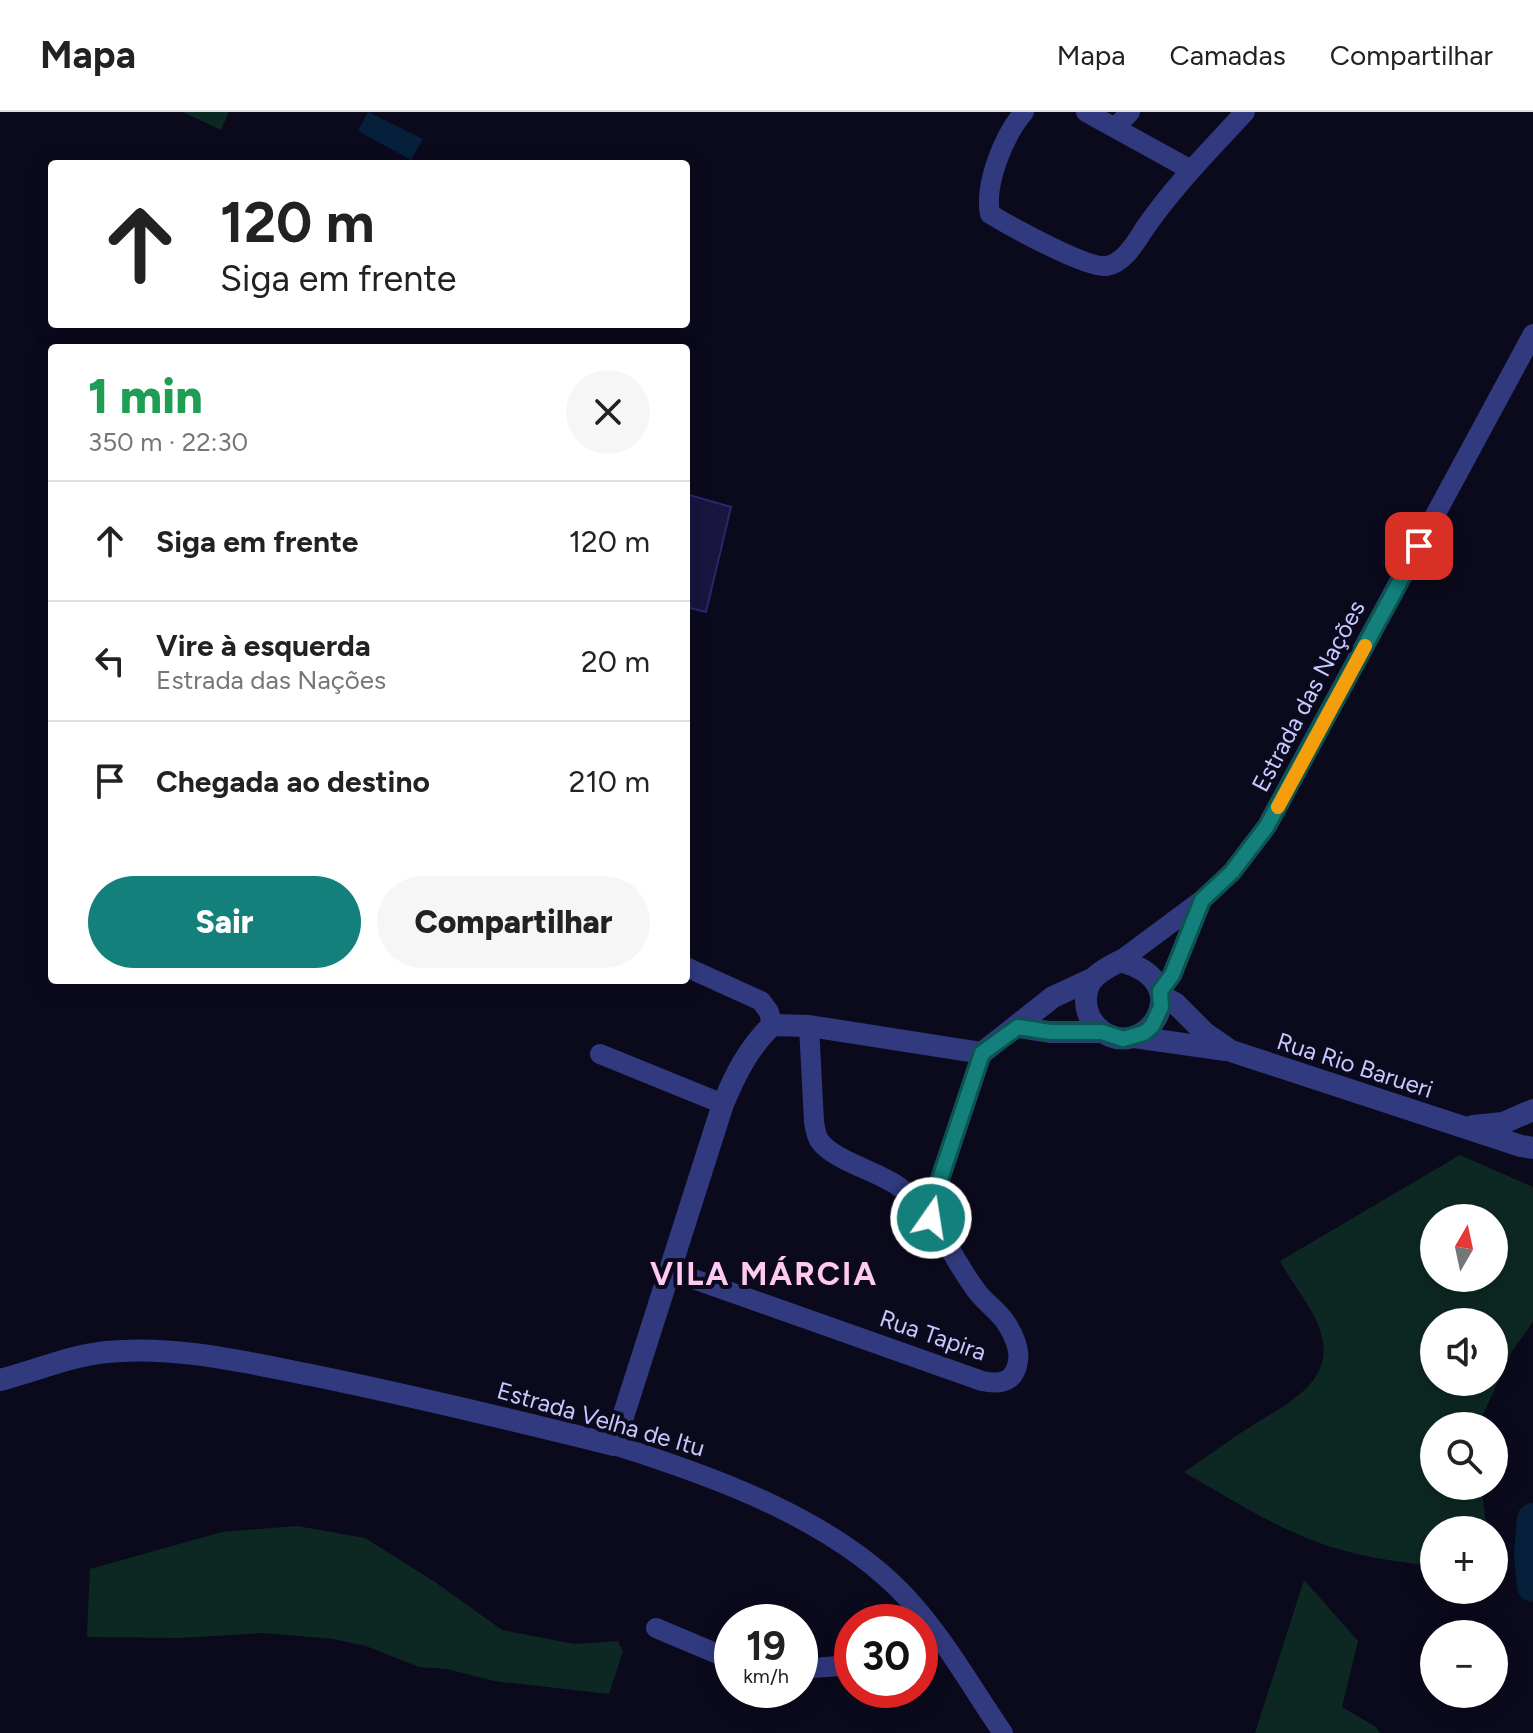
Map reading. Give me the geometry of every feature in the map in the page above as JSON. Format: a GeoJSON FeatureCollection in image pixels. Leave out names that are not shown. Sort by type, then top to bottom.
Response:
{"type":"FeatureCollection","features":[{"type":"Feature","properties":{"kind":"street"},"geometry":{"type":"LineString","coordinates":[[1024,112],[1004,141],[989,190],[990,214],[1094,265],[1106,266],[1116,263],[1129,251],[1165,200],[1245,112]]}},
{"type":"Feature","properties":{"kind":"street"},"geometry":{"type":"LineString","coordinates":[[1086,112],[1123,120],[1191,170]]}},
{"type":"Feature","properties":{"kind":"street","name":"Estrada das Nações"},"geometry":{"type":"LineString","coordinates":[[1120,961],[1202,900],[1232,872],[1267,826],[1533,334]]}},
{"type":"Feature","properties":{"kind":"street","name":"Estrada das Nações"},"geometry":{"type":"LineString","coordinates":[[1161,994],[1172,975],[1202,900]]}},
{"type":"Feature","properties":{"kind":"street"},"geometry":{"type":"LineString","coordinates":[[931,1218],[939,1182],[982,1053],[1053,997],[1092,979],[1101,970],[1120,961],[1147,971],[1156,980],[1161,994],[1158,1017],[1144,1033],[1134,1037],[1123,1039],[1102,1032],[1050,1032],[1018,1027]]}},
{"type":"Feature","properties":{"kind":"street"},"geometry":{"type":"LineString","coordinates":[[690,969],[761,1001],[769,1012],[772,1025]]}},
{"type":"Feature","properties":{"kind":"street"},"geometry":{"type":"LineString","coordinates":[[1092,979],[1085,1002],[1088,1013],[1102,1032]]}},
{"type":"Feature","properties":{"kind":"street","name":"Rua Rio Barueri"},"geometry":{"type":"LineString","coordinates":[[1161,994],[1175,1003],[1205,1033],[1231,1051]]}},
{"type":"Feature","properties":{"kind":"street"},"geometry":{"type":"LineString","coordinates":[[614,1445],[723,1104],[739,1066],[754,1043],[772,1025],[809,1026],[982,1053]]}},
{"type":"Feature","properties":{"kind":"street"},"geometry":{"type":"LineString","coordinates":[[809,1026],[817,1138],[838,1155],[899,1186],[931,1218]]}},
{"type":"Feature","properties":{"kind":"street","name":"Rua Rio Barueri"},"geometry":{"type":"LineString","coordinates":[[1134,1037],[1231,1051],[1533,1148]]}},
{"type":"Feature","properties":{"kind":"street"},"geometry":{"type":"LineString","coordinates":[[600,1054],[723,1104]]}},
{"type":"Feature","properties":{"kind":"street"},"geometry":{"type":"LineString","coordinates":[[1464,1127],[1503,1123],[1533,1110]]}},
{"type":"Feature","properties":{"kind":"street","name":"Rua Tapira"},"geometry":{"type":"LineString","coordinates":[[671,1271],[997,1384],[1007,1382],[1015,1371],[1018,1347],[1007,1323],[978,1293],[931,1218]]}},
{"type":"Feature","properties":{"kind":"street","name":"Estrada Velha de Itu"},"geometry":{"type":"LineString","coordinates":[[0,1380],[63,1360],[106,1352],[147,1351],[230,1359],[440,1402],[614,1445],[712,1478],[766,1502],[857,1554],[910,1604]]}},
{"type":"Feature","properties":{"kind":"street"},"geometry":{"type":"LineString","coordinates":[[656,1628],[714,1652]]}},
{"type":"Feature","properties":{"kind":"street","name":"Estrada Velha de Itu"},"geometry":{"type":"LineString","coordinates":[[938,1654],[1003,1733]]}},
{"type":"Feature","properties":{"kind":"green space"},"geometry":{"type":"Polygon","coordinates":[[[183,112],[229,112],[221,130],[183,112]]]}},
{"type":"Feature","properties":{"kind":"green space"},"geometry":{"type":"Polygon","coordinates":[[[1460,1155],[1533,1187],[1533,1322],[1508,1360],[1508,1308],[1420,1308],[1420,1396],[1492,1396],[1484,1412],[1420,1412],[1420,1500],[1483,1500],[1485,1516],[1420,1516],[1420,1565],[1375,1558],[1317,1542],[1266,1519],[1184,1472],[1293,1399],[1314,1379],[1324,1353],[1319,1327],[1280,1261],[1460,1155]]]}},
{"type":"Feature","properties":{"kind":"green space"},"geometry":{"type":"Polygon","coordinates":[[[297,1526],[365,1538],[435,1582],[502,1630],[574,1644],[618,1641],[623,1651],[609,1694],[494,1681],[447,1669],[419,1667],[366,1646],[333,1639],[263,1633],[181,1638],[87,1637],[90,1569],[222,1532],[297,1526]]]}},
{"type":"Feature","properties":{"kind":"green space"},"geometry":{"type":"Polygon","coordinates":[[[1304,1580],[1358,1641],[1342,1707],[1376,1727],[1380,1733],[1255,1733],[1304,1580]]]}},
{"type":"Feature","properties":{"kind":"water"},"geometry":{"type":"Polygon","coordinates":[[[368,112],[423,139],[411,160],[358,131],[368,112]]]}},
{"type":"Feature","properties":{"kind":"building"},"geometry":{"type":"Polygon","coordinates":[[[690,495],[731,507],[706,612],[690,608],[690,495]]]}},
{"type":"Feature","properties":{"kind":"waterway"},"geometry":{"type":"LineString","coordinates":[[1533,1519],[1530,1555],[1533,1586]]}},
{"type":"Feature","properties":{"kind":"slow traffic"},"geometry":{"type":"LineString","coordinates":[[1278,807],[1365,646]]}},
{"type":"Feature","properties":{"kind":"district","name":"VILA MÁRCIA"},"geometry":{"type":"Point","coordinates":[764,1274]}},
{"type":"Feature","properties":{"kind":"route"},"geometry":{"type":"LineString","coordinates":[[931,1218],[939,1182],[982,1053],[1018,1027],[1050,1032],[1102,1032],[1123,1039],[1144,1033],[1152,1026],[1161,1007],[1160,991],[1172,975],[1202,900],[1232,872],[1267,826],[1419,546]]}}]}
